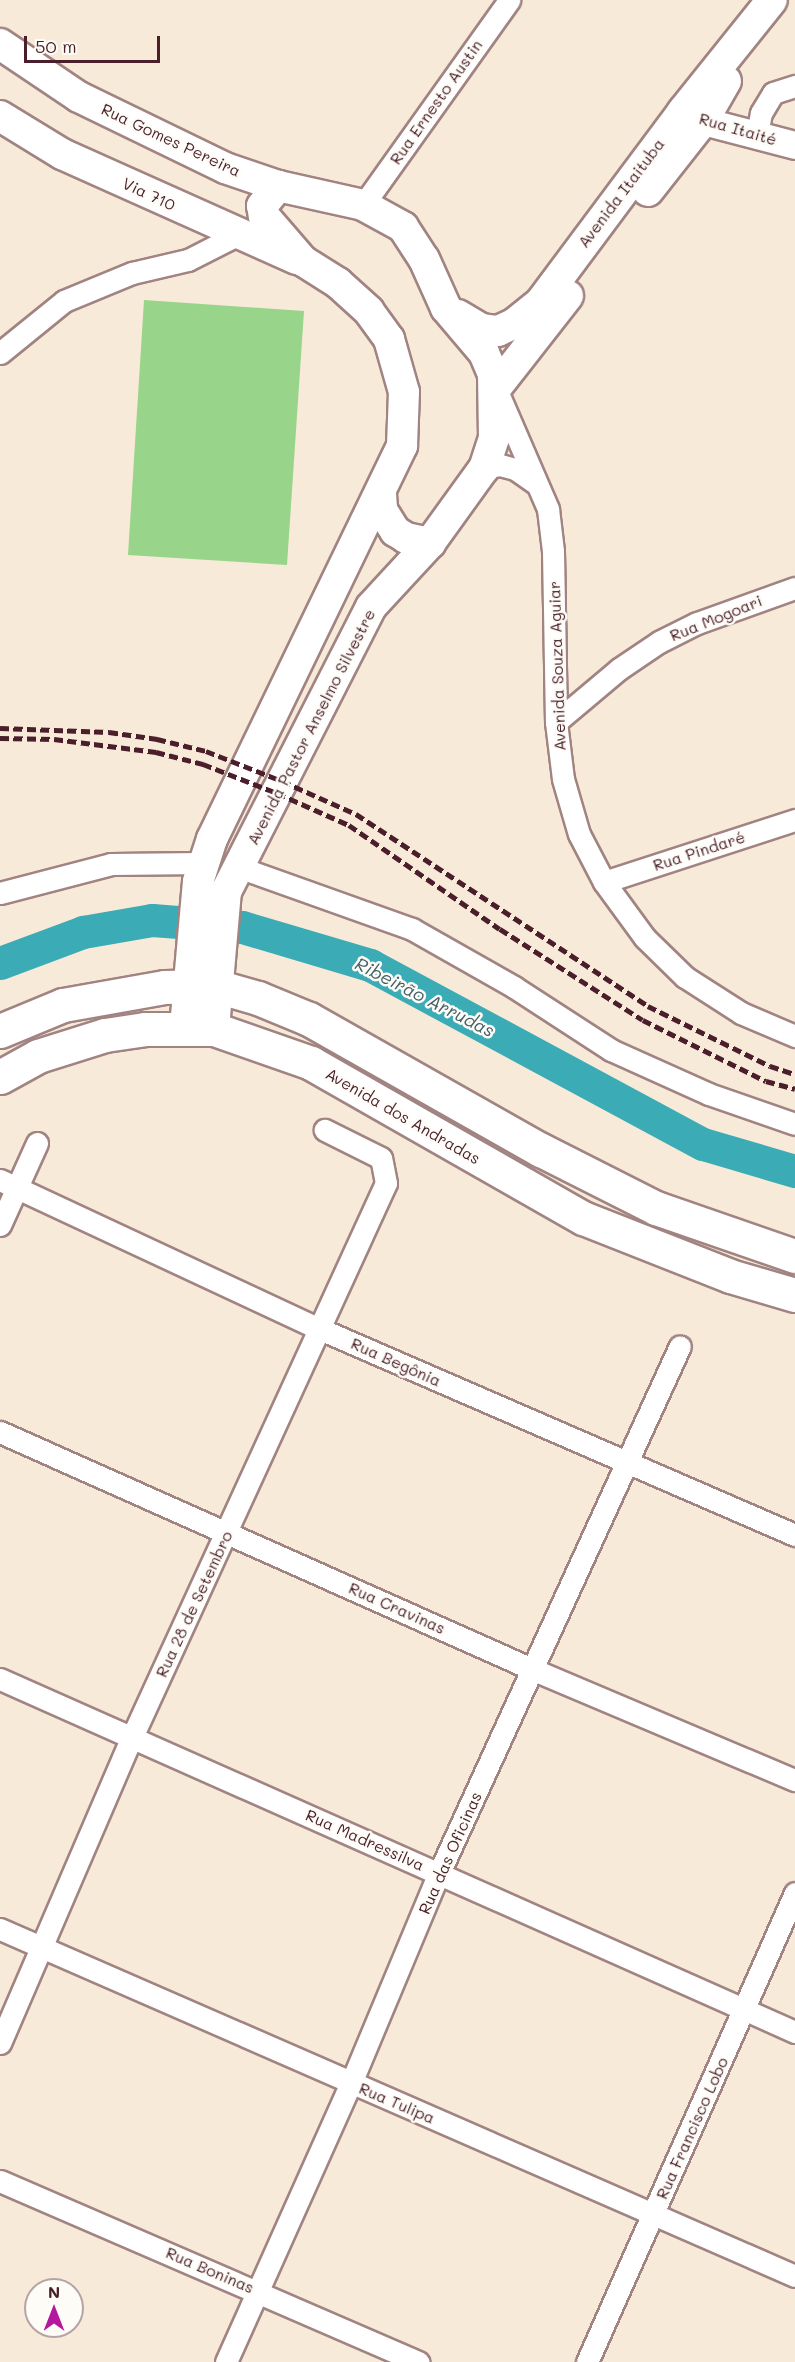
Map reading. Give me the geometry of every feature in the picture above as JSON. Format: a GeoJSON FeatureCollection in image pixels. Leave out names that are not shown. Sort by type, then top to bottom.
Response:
{"type":"FeatureCollection","features":[{"type":"Feature","properties":{"kind":"main road","name":"Avenida Itaituba"},"geometry":{"type":"LineString","coordinates":[[496,388],[693,116],[773,0]]}},
{"type":"Feature","properties":{"kind":"main road","name":"Rua Gomes Pereira"},"geometry":{"type":"LineString","coordinates":[[0,44],[87,101],[225,168],[278,186],[363,205],[403,227],[424,259],[446,308],[484,353],[496,388]]}},
{"type":"Feature","properties":{"kind":"main road","name":"Via 710"},"geometry":{"type":"LineString","coordinates":[[0,116],[62,154],[194,216],[303,261]]}},
{"type":"Feature","properties":{"kind":"main road","name":"Avenida Itaituba"},"geometry":{"type":"LineString","coordinates":[[446,308],[481,329],[498,331],[532,310],[693,116]]}},
{"type":"Feature","properties":{"kind":"main road"},"geometry":{"type":"LineString","coordinates":[[278,186],[262,206],[264,216],[303,261]]}},
{"type":"Feature","properties":{"kind":"main road","name":"Avenida Pastor Anselmo Silvestre"},"geometry":{"type":"LineString","coordinates":[[199,1028],[202,976],[201,872],[402,446],[404,392],[389,339],[369,311],[338,283],[303,261]]}},
{"type":"Feature","properties":{"kind":"main road","name":"Avenida Pastor Anselmo Silvestre"},"geometry":{"type":"LineString","coordinates":[[202,976],[232,879],[367,614],[430,543],[484,468],[494,438],[496,388]]}},
{"type":"Feature","properties":{"kind":"main road"},"geometry":{"type":"LineString","coordinates":[[381,494],[382,510],[394,531],[406,538],[430,543]]}},
{"type":"Feature","properties":{"kind":"main road"},"geometry":{"type":"LineString","coordinates":[[0,1031],[74,1002],[202,976],[309,1019],[541,1150],[656,1208],[795,1256]]}},
{"type":"Feature","properties":{"kind":"main road","name":"Avenida dos Andradas"},"geometry":{"type":"LineString","coordinates":[[0,1077],[71,1044],[135,1030],[199,1028],[311,1063],[583,1218],[730,1276],[795,1295]]}},
{"type":"Feature","properties":{"kind":"street","name":"Rua Ernesto Austin"},"geometry":{"type":"LineString","coordinates":[[363,205],[509,0]]}},
{"type":"Feature","properties":{"kind":"street"},"geometry":{"type":"LineString","coordinates":[[757,135],[761,113],[773,93],[795,86]]}},
{"type":"Feature","properties":{"kind":"street","name":"Rua Itaité"},"geometry":{"type":"LineString","coordinates":[[693,116],[795,145]]}},
{"type":"Feature","properties":{"kind":"street"},"geometry":{"type":"LineString","coordinates":[[194,216],[208,230],[210,239],[203,251]]}},
{"type":"Feature","properties":{"kind":"street"},"geometry":{"type":"LineString","coordinates":[[0,353],[64,301],[132,273],[188,260],[239,234]]}},
{"type":"Feature","properties":{"kind":"street","name":"Avenida Souza Aguiar"},"geometry":{"type":"LineString","coordinates":[[496,388],[548,509],[553,551],[556,722],[563,779],[579,834],[604,882],[645,938],[685,977],[741,1013],[795,1036]]}},
{"type":"Feature","properties":{"kind":"street"},"geometry":{"type":"LineString","coordinates":[[484,468],[500,465],[514,469],[536,483]]}},
{"type":"Feature","properties":{"kind":"street","name":"Rua Mogoari"},"geometry":{"type":"LineString","coordinates":[[556,722],[619,669],[659,642],[697,623],[795,588]]}},
{"type":"Feature","properties":{"kind":"street","name":"Rua Pindaré"},"geometry":{"type":"LineString","coordinates":[[604,882],[795,820]]}},
{"type":"Feature","properties":{"kind":"street"},"geometry":{"type":"LineString","coordinates":[[0,893],[111,864],[201,872]]}},
{"type":"Feature","properties":{"kind":"street"},"geometry":{"type":"LineString","coordinates":[[232,879],[412,929],[514,987],[611,1050],[709,1094],[795,1124]]}},
{"type":"Feature","properties":{"kind":"street","name":"Rua 28 de Setembro"},"geometry":{"type":"LineString","coordinates":[[0,2043],[43,1949],[132,1737],[386,1183],[385,1166],[373,1153],[325,1130]]}},
{"type":"Feature","properties":{"kind":"street"},"geometry":{"type":"LineString","coordinates":[[0,1225],[9,1184],[37,1143]]}},
{"type":"Feature","properties":{"kind":"street","name":"Rua Begônia"},"geometry":{"type":"LineString","coordinates":[[9,1184],[321,1329],[628,1465],[795,1535]]}},
{"type":"Feature","properties":{"kind":"street","name":"Rua das Oficinas"},"geometry":{"type":"LineString","coordinates":[[226,2362],[351,2083],[439,1873],[628,1465],[680,1346]]}},
{"type":"Feature","properties":{"kind":"street","name":"Rua Cravinas"},"geometry":{"type":"LineString","coordinates":[[0,1432],[534,1670],[795,1780]]}},
{"type":"Feature","properties":{"kind":"street","name":"Rua Madressilva"},"geometry":{"type":"LineString","coordinates":[[0,1679],[795,2032]]}},
{"type":"Feature","properties":{"kind":"street","name":"Rua Francisco Lobo"},"geometry":{"type":"LineString","coordinates":[[587,2362],[795,1893]]}},
{"type":"Feature","properties":{"kind":"street","name":"Rua Tulipa"},"geometry":{"type":"LineString","coordinates":[[0,1929],[795,2276]]}},
{"type":"Feature","properties":{"kind":"street","name":"Rua Boninas"},"geometry":{"type":"LineString","coordinates":[[0,2181],[257,2290],[418,2362]]}},
{"type":"Feature","properties":{"kind":"green space"},"geometry":{"type":"Polygon","coordinates":[[[144,300],[304,311],[287,565],[128,555],[144,300]]]}},
{"type":"Feature","properties":{"kind":"waterway","name":"Ribeirão Arrudas"},"geometry":{"type":"LineString","coordinates":[[0,963],[83,932],[152,920],[242,927],[370,965],[703,1144],[795,1171]]}},
{"type":"Feature","properties":{"kind":"railway"},"geometry":{"type":"LineString","coordinates":[[0,728],[109,732],[157,739],[206,751],[282,781],[356,814],[648,1006],[770,1066],[795,1074]]}},
{"type":"Feature","properties":{"kind":"railway"},"geometry":{"type":"LineString","coordinates":[[0,738],[54,739],[156,752],[203,764],[277,793],[349,825],[500,929],[643,1020],[766,1081],[795,1089]]}}]}
